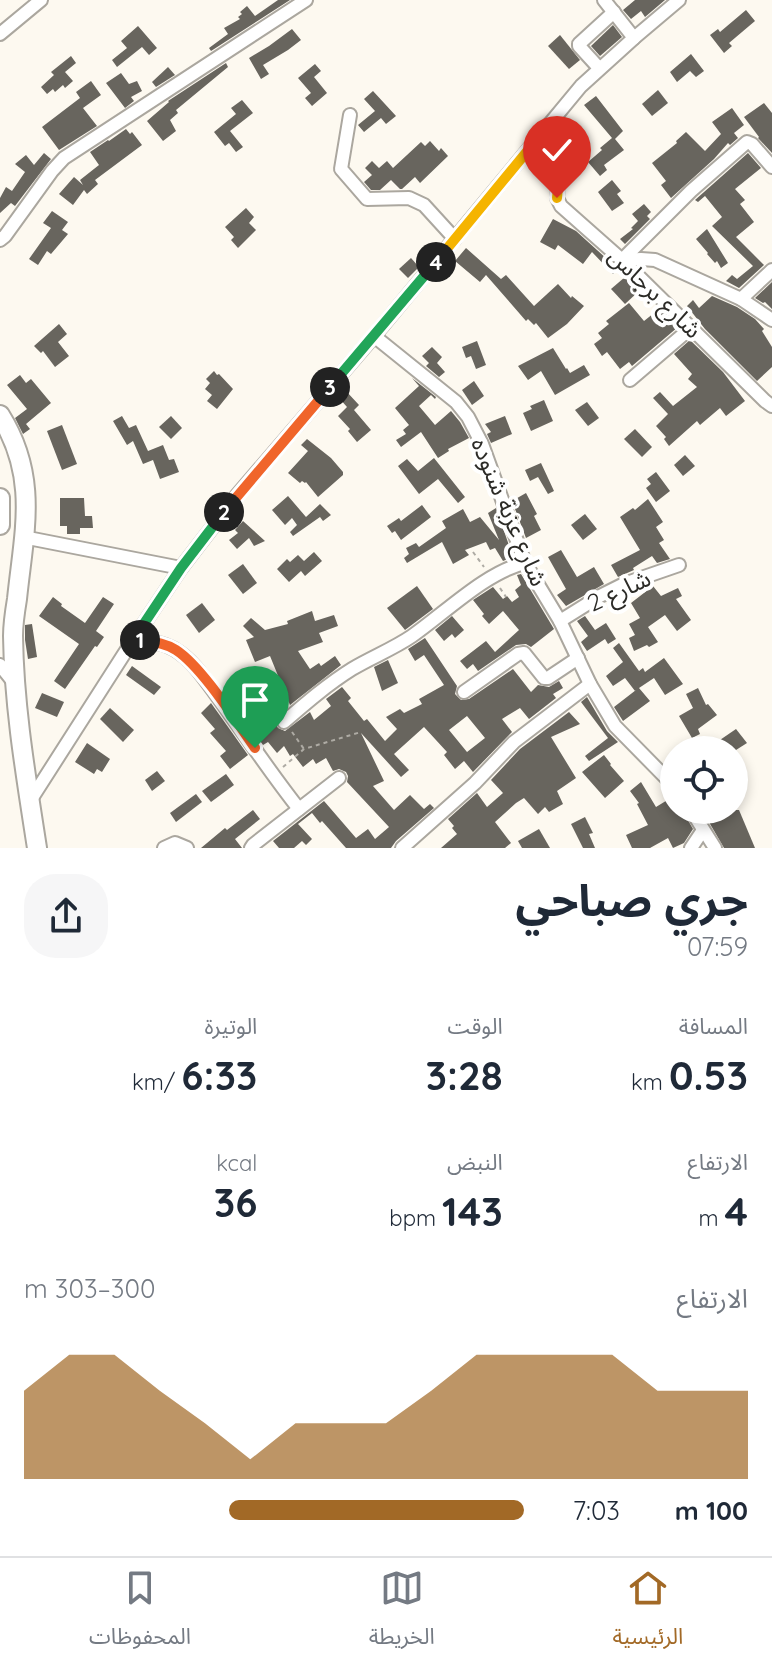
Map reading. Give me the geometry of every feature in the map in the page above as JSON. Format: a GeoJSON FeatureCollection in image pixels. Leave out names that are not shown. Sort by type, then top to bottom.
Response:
{"type":"FeatureCollection","features":[{"type":"Feature","properties":{"kind":"main road"},"geometry":{"type":"LineString","coordinates":[[0,415],[13,438],[22,468],[26,510],[13,631],[7,659]]}},
{"type":"Feature","properties":{"kind":"main road"},"geometry":{"type":"LineString","coordinates":[[0,498],[0,525]]}},
{"type":"Feature","properties":{"kind":"main road"},"geometry":{"type":"LineString","coordinates":[[0,624],[15,685],[37,848]]}},
{"type":"Feature","properties":{"kind":"street"},"geometry":{"type":"LineString","coordinates":[[0,34],[41,0]]}},
{"type":"Feature","properties":{"kind":"street"},"geometry":{"type":"LineString","coordinates":[[0,240],[64,158],[306,0]]}},
{"type":"Feature","properties":{"kind":"street"},"geometry":{"type":"LineString","coordinates":[[30,801],[181,568],[238,494],[374,336],[581,86],[679,0]]}},
{"type":"Feature","properties":{"kind":"street"},"geometry":{"type":"LineString","coordinates":[[599,68],[579,44],[613,5],[634,38]]}},
{"type":"Feature","properties":{"kind":"street"},"geometry":{"type":"LineString","coordinates":[[350,115],[341,169],[367,199],[409,198],[424,205],[455,239]]}},
{"type":"Feature","properties":{"kind":"street"},"geometry":{"type":"LineString","coordinates":[[622,260],[691,191],[747,142],[772,167]]}},
{"type":"Feature","properties":{"kind":"street","name":"شارع برجاس"},"geometry":{"type":"LineString","coordinates":[[534,143],[559,177],[557,198],[561,206],[622,260],[768,403]]}},
{"type":"Feature","properties":{"kind":"street"},"geometry":{"type":"LineString","coordinates":[[622,260],[655,260],[741,299],[772,320]]}},
{"type":"Feature","properties":{"kind":"street"},"geometry":{"type":"LineString","coordinates":[[741,299],[772,270]]}},
{"type":"Feature","properties":{"kind":"street"},"geometry":{"type":"LineString","coordinates":[[630,380],[692,327]]}},
{"type":"Feature","properties":{"kind":"street","name":"شارع عزبة شنوده"},"geometry":{"type":"LineString","coordinates":[[374,336],[456,402],[468,417],[482,444],[525,563],[560,621],[590,684],[621,733],[660,772]]}},
{"type":"Feature","properties":{"kind":"street"},"geometry":{"type":"LineString","coordinates":[[23,537],[181,568]]}},
{"type":"Feature","properties":{"kind":"street"},"geometry":{"type":"LineString","coordinates":[[284,722],[350,670],[400,643],[512,566],[525,563]]}},
{"type":"Feature","properties":{"kind":"street","name":"شارع 2"},"geometry":{"type":"LineString","coordinates":[[560,621],[624,584],[679,565]]}},
{"type":"Feature","properties":{"kind":"street"},"geometry":{"type":"LineString","coordinates":[[133,640],[159,643],[183,656],[204,679],[299,809]]}},
{"type":"Feature","properties":{"kind":"street"},"geometry":{"type":"LineString","coordinates":[[464,692],[518,654],[524,653],[544,678],[578,658]]}},
{"type":"Feature","properties":{"kind":"street"},"geometry":{"type":"LineString","coordinates":[[402,848],[475,783],[514,742],[590,684]]}},
{"type":"Feature","properties":{"kind":"street"},"geometry":{"type":"LineString","coordinates":[[251,848],[339,778]]}},
{"type":"Feature","properties":{"kind":"street"},"geometry":{"type":"LineString","coordinates":[[699,824],[715,848]]}},
{"type":"Feature","properties":{"kind":"street"},"geometry":{"type":"LineString","coordinates":[[691,848],[703,830]]}},
{"type":"Feature","properties":{"kind":"street"},"geometry":{"type":"LineString","coordinates":[[164,848],[175,843],[187,848]]}},
{"type":"Feature","properties":{"kind":"path"},"geometry":{"type":"LineString","coordinates":[[273,776],[304,749],[361,732]]}},
{"type":"Feature","properties":{"kind":"building"},"geometry":{"type":"Polygon","coordinates":[[[278,0],[290,0],[211,51],[209,48],[228,34],[224,28],[240,19],[240,12],[247,6],[255,16],[278,0]]]}},
{"type":"Feature","properties":{"kind":"building"},"geometry":{"type":"Polygon","coordinates":[[[635,0],[665,0],[645,17],[641,11],[631,19],[623,10],[635,0]]]}},
{"type":"Feature","properties":{"kind":"building"},"geometry":{"type":"Polygon","coordinates":[[[746,10],[755,21],[729,43],[732,46],[724,53],[710,35],[718,29],[720,32],[746,10]]]}},
{"type":"Feature","properties":{"kind":"building"},"geometry":{"type":"Polygon","coordinates":[[[613,25],[622,37],[600,56],[591,46],[613,25]]]}},
{"type":"Feature","properties":{"kind":"building"},"geometry":{"type":"Polygon","coordinates":[[[138,26],[157,48],[149,55],[142,47],[117,67],[112,60],[127,48],[121,41],[138,26]]]}},
{"type":"Feature","properties":{"kind":"building"},"geometry":{"type":"Polygon","coordinates":[[[292,29],[301,40],[263,65],[269,74],[261,79],[249,58],[292,29]]]}},
{"type":"Feature","properties":{"kind":"building"},"geometry":{"type":"Polygon","coordinates":[[[560,35],[580,60],[569,69],[548,46],[560,35]]]}},
{"type":"Feature","properties":{"kind":"building"},"geometry":{"type":"Polygon","coordinates":[[[691,54],[704,71],[696,77],[690,71],[677,82],[670,72],[691,54]]]}},
{"type":"Feature","properties":{"kind":"building"},"geometry":{"type":"Polygon","coordinates":[[[71,56],[76,63],[65,72],[73,81],[65,88],[63,85],[47,94],[41,87],[54,75],[51,72],[71,56]]]}},
{"type":"Feature","properties":{"kind":"building"},"geometry":{"type":"Polygon","coordinates":[[[226,63],[228,67],[176,110],[178,113],[170,120],[176,131],[163,141],[147,121],[168,101],[226,63]]]}},
{"type":"Feature","properties":{"kind":"building"},"geometry":{"type":"Polygon","coordinates":[[[315,64],[321,71],[314,77],[327,93],[312,106],[305,98],[311,93],[298,78],[315,64]]]}},
{"type":"Feature","properties":{"kind":"building"},"geometry":{"type":"Polygon","coordinates":[[[168,67],[175,75],[156,87],[152,82],[168,67]]]}},
{"type":"Feature","properties":{"kind":"building"},"geometry":{"type":"Polygon","coordinates":[[[121,73],[129,84],[137,81],[142,91],[131,97],[134,101],[125,108],[106,83],[121,73]]]}},
{"type":"Feature","properties":{"kind":"building"},"geometry":{"type":"Polygon","coordinates":[[[91,81],[101,95],[83,108],[97,126],[59,150],[42,127],[80,98],[76,92],[91,81]]]}},
{"type":"Feature","properties":{"kind":"building"},"geometry":{"type":"Polygon","coordinates":[[[658,90],[668,103],[652,116],[642,104],[658,90]]]}},
{"type":"Feature","properties":{"kind":"building"},"geometry":{"type":"Polygon","coordinates":[[[373,91],[396,116],[386,124],[381,118],[364,132],[358,125],[375,111],[364,99],[373,91]]]}},
{"type":"Feature","properties":{"kind":"building"},"geometry":{"type":"Polygon","coordinates":[[[596,96],[623,131],[615,139],[624,150],[604,165],[607,170],[600,176],[588,162],[612,138],[584,105],[596,96]]]}},
{"type":"Feature","properties":{"kind":"building"},"geometry":{"type":"Polygon","coordinates":[[[242,100],[253,113],[230,131],[243,147],[236,152],[229,143],[225,146],[214,132],[236,114],[231,108],[242,100]]]}},
{"type":"Feature","properties":{"kind":"building"},"geometry":{"type":"Polygon","coordinates":[[[764,103],[772,113],[772,153],[744,117],[764,103]]]}},
{"type":"Feature","properties":{"kind":"building"},"geometry":{"type":"Polygon","coordinates":[[[732,108],[744,125],[734,133],[738,138],[730,145],[728,143],[671,198],[661,185],[666,181],[652,163],[686,132],[705,151],[721,134],[712,122],[732,108]]]}},
{"type":"Feature","properties":{"kind":"building"},"geometry":{"type":"Polygon","coordinates":[[[126,129],[142,145],[95,180],[98,184],[87,194],[84,190],[73,205],[59,194],[74,177],[83,185],[80,180],[99,165],[90,152],[126,129]]]}},
{"type":"Feature","properties":{"kind":"building"},"geometry":{"type":"Polygon","coordinates":[[[430,141],[448,156],[420,183],[415,177],[400,189],[391,180],[380,190],[371,190],[364,182],[372,175],[365,168],[372,161],[379,168],[387,161],[393,168],[421,142],[425,146],[430,141]]]}},
{"type":"Feature","properties":{"kind":"building"},"geometry":{"type":"Polygon","coordinates":[[[44,153],[51,159],[15,206],[11,203],[0,213],[0,198],[6,187],[12,191],[25,172],[15,164],[26,155],[34,165],[44,153]]]}},
{"type":"Feature","properties":{"kind":"building"},"geometry":{"type":"Polygon","coordinates":[[[748,153],[761,168],[735,189],[745,200],[740,204],[754,222],[736,237],[764,265],[739,288],[726,281],[732,275],[737,279],[753,266],[712,226],[722,217],[705,196],[698,202],[695,200],[748,153]]]}},
{"type":"Feature","properties":{"kind":"building"},"geometry":{"type":"Polygon","coordinates":[[[612,180],[621,191],[617,194],[624,203],[612,211],[598,192],[612,180]]]}},
{"type":"Feature","properties":{"kind":"building"},"geometry":{"type":"Polygon","coordinates":[[[644,204],[651,212],[647,216],[650,219],[625,244],[620,239],[633,229],[638,221],[632,214],[644,204]]]}},
{"type":"Feature","properties":{"kind":"building"},"geometry":{"type":"Polygon","coordinates":[[[246,208],[254,217],[249,223],[256,230],[238,248],[225,227],[246,208]]]}},
{"type":"Feature","properties":{"kind":"building"},"geometry":{"type":"Polygon","coordinates":[[[52,211],[68,222],[62,230],[68,234],[51,254],[47,251],[38,265],[29,259],[51,228],[43,223],[52,211]]]}},
{"type":"Feature","properties":{"kind":"building"},"geometry":{"type":"Polygon","coordinates":[[[553,219],[576,231],[618,269],[613,274],[592,252],[583,264],[558,245],[555,250],[540,242],[553,219]]]}},
{"type":"Feature","properties":{"kind":"building"},"geometry":{"type":"Polygon","coordinates":[[[707,229],[728,263],[721,268],[696,239],[707,229]]]}},
{"type":"Feature","properties":{"kind":"building"},"geometry":{"type":"Polygon","coordinates":[[[466,248],[501,279],[506,275],[534,306],[558,284],[584,306],[548,338],[536,323],[526,321],[486,275],[480,282],[455,261],[466,248]]]}},
{"type":"Feature","properties":{"kind":"building"},"geometry":{"type":"Polygon","coordinates":[[[411,258],[419,267],[408,278],[399,269],[411,258]]]}},
{"type":"Feature","properties":{"kind":"building"},"geometry":{"type":"Polygon","coordinates":[[[625,277],[638,292],[625,304],[611,289],[625,277]]]}},
{"type":"Feature","properties":{"kind":"building"},"geometry":{"type":"Polygon","coordinates":[[[772,282],[772,309],[755,298],[772,282]]]}},
{"type":"Feature","properties":{"kind":"building"},"geometry":{"type":"Polygon","coordinates":[[[712,296],[737,307],[764,329],[762,331],[772,347],[772,367],[757,381],[705,329],[687,306],[693,300],[699,308],[712,296]]]}},
{"type":"Feature","properties":{"kind":"building"},"geometry":{"type":"Polygon","coordinates":[[[629,303],[644,321],[659,309],[678,327],[632,366],[629,362],[620,369],[607,352],[602,356],[594,344],[602,338],[598,333],[609,324],[606,321],[629,303]]]}},
{"type":"Feature","properties":{"kind":"building"},"geometry":{"type":"Polygon","coordinates":[[[59,324],[67,334],[58,342],[69,356],[55,367],[43,351],[41,353],[34,346],[59,324]]]}},
{"type":"Feature","properties":{"kind":"building"},"geometry":{"type":"Polygon","coordinates":[[[690,340],[723,372],[745,401],[726,416],[720,408],[700,425],[697,421],[669,446],[656,426],[668,414],[653,398],[660,392],[673,406],[697,387],[688,379],[692,374],[674,354],[690,340]]]}},
{"type":"Feature","properties":{"kind":"building"},"geometry":{"type":"Polygon","coordinates":[[[477,341],[486,365],[476,369],[471,356],[466,358],[462,347],[477,341]]]}},
{"type":"Feature","properties":{"kind":"building"},"geometry":{"type":"Polygon","coordinates":[[[432,347],[442,357],[437,363],[445,372],[439,377],[426,366],[429,363],[422,356],[432,347]]]}},
{"type":"Feature","properties":{"kind":"building"},"geometry":{"type":"Polygon","coordinates":[[[553,348],[570,373],[584,365],[590,375],[555,395],[541,371],[528,380],[518,366],[553,348]]]}},
{"type":"Feature","properties":{"kind":"building"},"geometry":{"type":"Polygon","coordinates":[[[214,371],[233,389],[217,409],[207,401],[212,395],[205,389],[210,383],[206,379],[214,371]]]}},
{"type":"Feature","properties":{"kind":"building"},"geometry":{"type":"Polygon","coordinates":[[[20,375],[26,383],[31,379],[51,403],[26,424],[30,429],[23,434],[15,418],[27,409],[7,385],[20,375]]]}},
{"type":"Feature","properties":{"kind":"building"},"geometry":{"type":"Polygon","coordinates":[[[412,378],[436,397],[431,395],[419,406],[435,425],[451,411],[469,438],[438,458],[421,432],[401,447],[396,440],[406,434],[403,430],[409,425],[395,408],[419,386],[412,378]]]}},
{"type":"Feature","properties":{"kind":"building"},"geometry":{"type":"Polygon","coordinates":[[[474,381],[484,396],[472,405],[462,390],[474,381]]]}},
{"type":"Feature","properties":{"kind":"building"},"geometry":{"type":"Polygon","coordinates":[[[346,391],[359,405],[354,410],[371,430],[357,442],[338,416],[347,407],[339,398],[346,391]]]}},
{"type":"Feature","properties":{"kind":"building"},"geometry":{"type":"Polygon","coordinates":[[[544,400],[553,421],[531,431],[523,413],[544,400]]]}},
{"type":"Feature","properties":{"kind":"building"},"geometry":{"type":"Polygon","coordinates":[[[587,402],[599,418],[588,426],[575,410],[587,402]]]}},
{"type":"Feature","properties":{"kind":"building"},"geometry":{"type":"Polygon","coordinates":[[[122,416],[129,428],[136,425],[148,451],[163,445],[169,460],[174,459],[179,472],[160,479],[153,460],[143,464],[133,441],[127,445],[113,421],[122,416]]]}},
{"type":"Feature","properties":{"kind":"building"},"geometry":{"type":"Polygon","coordinates":[[[171,416],[182,428],[171,439],[159,427],[171,416]]]}},
{"type":"Feature","properties":{"kind":"building"},"geometry":{"type":"Polygon","coordinates":[[[505,416],[512,434],[491,443],[487,434],[491,432],[485,424],[505,416]]]}},
{"type":"Feature","properties":{"kind":"building"},"geometry":{"type":"Polygon","coordinates":[[[62,425],[77,464],[62,470],[47,431],[62,425]]]}},
{"type":"Feature","properties":{"kind":"building"},"geometry":{"type":"Polygon","coordinates":[[[635,429],[652,447],[642,457],[624,439],[635,429]]]}},
{"type":"Feature","properties":{"kind":"building"},"geometry":{"type":"Polygon","coordinates":[[[307,439],[343,472],[318,497],[306,482],[300,483],[288,473],[308,451],[301,445],[307,439]]]}},
{"type":"Feature","properties":{"kind":"building"},"geometry":{"type":"Polygon","coordinates":[[[685,455],[695,466],[683,476],[674,465],[685,455]]]}},
{"type":"Feature","properties":{"kind":"building"},"geometry":{"type":"Polygon","coordinates":[[[434,458],[465,497],[458,503],[438,479],[419,494],[398,466],[407,459],[418,471],[434,458]]]}},
{"type":"Feature","properties":{"kind":"building"},"geometry":{"type":"Polygon","coordinates":[[[541,463],[554,491],[548,494],[538,477],[530,481],[525,470],[541,463]]]}},
{"type":"Feature","properties":{"kind":"building"},"geometry":{"type":"Polygon","coordinates":[[[656,472],[670,491],[656,502],[646,488],[651,484],[647,479],[656,472]]]}},
{"type":"Feature","properties":{"kind":"building"},"geometry":{"type":"Polygon","coordinates":[[[526,493],[541,530],[526,538],[512,501],[526,493]]]}},
{"type":"Feature","properties":{"kind":"building"},"geometry":{"type":"Polygon","coordinates":[[[288,496],[306,517],[320,504],[331,515],[323,521],[320,517],[293,536],[290,532],[297,525],[292,518],[285,525],[272,510],[288,496]]]}},
{"type":"Feature","properties":{"kind":"building"},"geometry":{"type":"Polygon","coordinates":[[[60,498],[84,498],[85,516],[92,516],[93,528],[80,528],[80,534],[67,534],[67,526],[60,526],[60,498]]]}},
{"type":"Feature","properties":{"kind":"building"},"geometry":{"type":"Polygon","coordinates":[[[648,499],[663,522],[656,527],[664,540],[659,543],[670,559],[657,563],[652,556],[634,570],[618,577],[611,565],[640,550],[620,517],[648,499]]]}},
{"type":"Feature","properties":{"kind":"building"},"geometry":{"type":"Polygon","coordinates":[[[422,505],[431,517],[401,540],[395,531],[392,533],[387,526],[399,518],[401,521],[422,505]]]}},
{"type":"Feature","properties":{"kind":"building"},"geometry":{"type":"Polygon","coordinates":[[[496,508],[513,557],[503,561],[495,548],[490,550],[486,542],[465,550],[469,555],[453,564],[442,542],[407,563],[404,558],[409,554],[406,548],[416,543],[419,547],[446,528],[442,521],[463,509],[470,522],[480,517],[499,540],[488,513],[496,508]]]}},
{"type":"Feature","properties":{"kind":"building"},"geometry":{"type":"Polygon","coordinates":[[[585,514],[597,529],[583,540],[571,525],[585,514]]]}},
{"type":"Feature","properties":{"kind":"building"},"geometry":{"type":"Polygon","coordinates":[[[243,521],[265,541],[254,546],[249,538],[237,549],[229,540],[238,533],[235,530],[243,521]]]}},
{"type":"Feature","properties":{"kind":"building"},"geometry":{"type":"Polygon","coordinates":[[[561,550],[577,577],[594,567],[604,584],[566,606],[557,595],[566,589],[548,557],[561,550]]]}},
{"type":"Feature","properties":{"kind":"building"},"geometry":{"type":"Polygon","coordinates":[[[314,552],[322,561],[305,576],[301,571],[289,582],[277,569],[287,559],[290,562],[298,555],[304,561],[314,552]]]}},
{"type":"Feature","properties":{"kind":"building"},"geometry":{"type":"Polygon","coordinates":[[[243,564],[257,583],[243,594],[228,575],[243,564]]]}},
{"type":"Feature","properties":{"kind":"building"},"geometry":{"type":"Polygon","coordinates":[[[521,574],[554,629],[531,647],[516,645],[478,671],[473,664],[467,669],[460,661],[486,641],[495,652],[519,630],[503,611],[489,624],[473,600],[493,587],[503,599],[507,596],[512,602],[519,597],[515,590],[521,585],[517,575],[521,574]]]}},
{"type":"Feature","properties":{"kind":"building"},"geometry":{"type":"Polygon","coordinates":[[[417,586],[433,609],[405,630],[387,608],[417,586]]]}},
{"type":"Feature","properties":{"kind":"building"},"geometry":{"type":"Polygon","coordinates":[[[653,586],[661,596],[678,588],[682,596],[676,599],[691,620],[677,631],[665,615],[648,627],[658,642],[634,651],[629,638],[635,635],[629,624],[640,618],[631,603],[653,586]]]}},
{"type":"Feature","properties":{"kind":"building"},"geometry":{"type":"Polygon","coordinates":[[[53,597],[85,623],[103,597],[114,604],[96,631],[104,637],[65,689],[54,681],[79,644],[39,616],[53,597]]]}},
{"type":"Feature","properties":{"kind":"building"},"geometry":{"type":"Polygon","coordinates":[[[202,603],[215,620],[199,633],[186,615],[202,603]]]}},
{"type":"Feature","properties":{"kind":"building"},"geometry":{"type":"Polygon","coordinates":[[[312,611],[315,621],[334,615],[338,626],[319,633],[323,642],[298,651],[310,669],[319,663],[321,666],[335,656],[341,665],[290,705],[270,656],[255,662],[246,640],[254,637],[243,626],[251,618],[265,630],[288,624],[287,621],[312,611]]]}},
{"type":"Feature","properties":{"kind":"building"},"geometry":{"type":"Polygon","coordinates":[[[452,616],[464,630],[455,638],[452,634],[444,641],[435,630],[452,616]]]}},
{"type":"Feature","properties":{"kind":"building"},"geometry":{"type":"Polygon","coordinates":[[[585,616],[595,630],[606,623],[616,639],[608,644],[605,639],[587,651],[581,642],[588,636],[577,621],[585,616]]]}},
{"type":"Feature","properties":{"kind":"building"},"geometry":{"type":"Polygon","coordinates":[[[32,624],[37,657],[28,659],[25,625],[32,624]]]}},
{"type":"Feature","properties":{"kind":"building"},"geometry":{"type":"Polygon","coordinates":[[[425,638],[457,686],[455,694],[461,700],[469,699],[513,669],[531,692],[538,685],[549,687],[559,681],[563,688],[553,694],[556,698],[529,719],[520,708],[502,719],[512,732],[473,772],[464,761],[455,769],[444,755],[447,752],[424,727],[394,754],[409,770],[401,777],[361,733],[384,781],[373,786],[394,810],[410,795],[424,809],[430,804],[434,808],[391,848],[346,848],[312,813],[298,824],[312,839],[306,845],[302,841],[294,848],[279,848],[273,841],[324,801],[356,838],[368,829],[375,839],[389,827],[347,782],[346,772],[339,769],[333,771],[326,758],[316,764],[313,759],[303,767],[284,746],[277,753],[268,742],[263,745],[228,695],[256,674],[269,688],[252,704],[265,721],[284,706],[286,708],[275,723],[285,731],[310,712],[314,720],[331,706],[326,699],[342,687],[351,698],[348,701],[385,741],[397,729],[386,717],[400,709],[404,713],[422,704],[419,699],[444,685],[424,655],[415,661],[408,649],[425,638]],[[467,716],[449,730],[467,752],[485,738],[467,716]]]}},
{"type":"Feature","properties":{"kind":"building"},"geometry":{"type":"Polygon","coordinates":[[[619,643],[639,671],[643,668],[645,672],[664,658],[683,684],[665,695],[654,678],[639,688],[650,701],[623,721],[614,707],[635,691],[625,678],[613,686],[606,676],[623,662],[613,648],[619,643]]]}},
{"type":"Feature","properties":{"kind":"building"},"geometry":{"type":"Polygon","coordinates":[[[388,660],[398,683],[382,691],[374,667],[388,660]]]}},
{"type":"Feature","properties":{"kind":"building"},"geometry":{"type":"Polygon","coordinates":[[[132,666],[161,687],[154,695],[126,675],[132,666]]]}},
{"type":"Feature","properties":{"kind":"building"},"geometry":{"type":"Polygon","coordinates":[[[698,688],[706,705],[717,715],[698,729],[700,734],[696,736],[691,736],[679,716],[693,708],[686,694],[698,688]]]}},
{"type":"Feature","properties":{"kind":"building"},"geometry":{"type":"Polygon","coordinates":[[[42,693],[64,702],[57,717],[35,708],[42,693]]]}},
{"type":"Feature","properties":{"kind":"building"},"geometry":{"type":"Polygon","coordinates":[[[587,697],[607,731],[618,742],[589,761],[585,756],[608,738],[581,702],[587,697]]]}},
{"type":"Feature","properties":{"kind":"building"},"geometry":{"type":"Polygon","coordinates":[[[211,703],[248,755],[230,769],[220,756],[226,751],[210,733],[215,729],[201,713],[211,703]]]}},
{"type":"Feature","properties":{"kind":"building"},"geometry":{"type":"Polygon","coordinates":[[[110,708],[134,730],[123,742],[100,719],[110,708]]]}},
{"type":"Feature","properties":{"kind":"building"},"geometry":{"type":"Polygon","coordinates":[[[569,712],[580,724],[551,737],[576,778],[557,791],[563,804],[549,812],[545,807],[538,814],[524,798],[516,803],[495,822],[511,843],[505,848],[441,848],[457,834],[448,819],[477,793],[487,807],[503,793],[491,780],[520,749],[569,712]]]}},
{"type":"Feature","properties":{"kind":"building"},"geometry":{"type":"Polygon","coordinates":[[[736,729],[742,736],[726,736],[736,729]]]}},
{"type":"Feature","properties":{"kind":"building"},"geometry":{"type":"Polygon","coordinates":[[[87,743],[110,759],[102,772],[97,769],[94,774],[75,762],[87,743]]]}},
{"type":"Feature","properties":{"kind":"building"},"geometry":{"type":"Polygon","coordinates":[[[604,755],[624,781],[605,798],[582,772],[604,755]]]}},
{"type":"Feature","properties":{"kind":"building"},"geometry":{"type":"Polygon","coordinates":[[[157,771],[165,781],[152,791],[145,780],[157,771]]]}},
{"type":"Feature","properties":{"kind":"building"},"geometry":{"type":"Polygon","coordinates":[[[226,774],[234,785],[211,802],[202,791],[226,774]]]}},
{"type":"Feature","properties":{"kind":"building"},"geometry":{"type":"Polygon","coordinates":[[[641,782],[656,807],[660,805],[660,824],[690,824],[693,829],[684,843],[673,848],[668,838],[650,848],[632,848],[626,835],[648,825],[630,791],[641,782]]]}},
{"type":"Feature","properties":{"kind":"building"},"geometry":{"type":"Polygon","coordinates":[[[196,794],[202,802],[176,822],[170,813],[196,794]]]}},
{"type":"Feature","properties":{"kind":"building"},"geometry":{"type":"Polygon","coordinates":[[[253,810],[260,819],[235,839],[242,848],[201,848],[225,828],[227,830],[253,810]]]}},
{"type":"Feature","properties":{"kind":"building"},"geometry":{"type":"Polygon","coordinates":[[[585,817],[593,833],[589,834],[595,848],[583,848],[571,824],[585,817]]]}},
{"type":"Feature","properties":{"kind":"building"},"geometry":{"type":"Polygon","coordinates":[[[710,824],[745,824],[755,848],[724,848],[710,824]]]}},
{"type":"Feature","properties":{"kind":"building"},"geometry":{"type":"Polygon","coordinates":[[[539,829],[550,848],[522,848],[518,841],[539,829]]]}},
{"type":"Feature","properties":{"kind":"route"},"geometry":{"type":"LineString","coordinates":[[255,748],[183,656],[159,643],[133,640],[181,568],[238,494],[534,143],[559,177],[557,198]]}}]}
